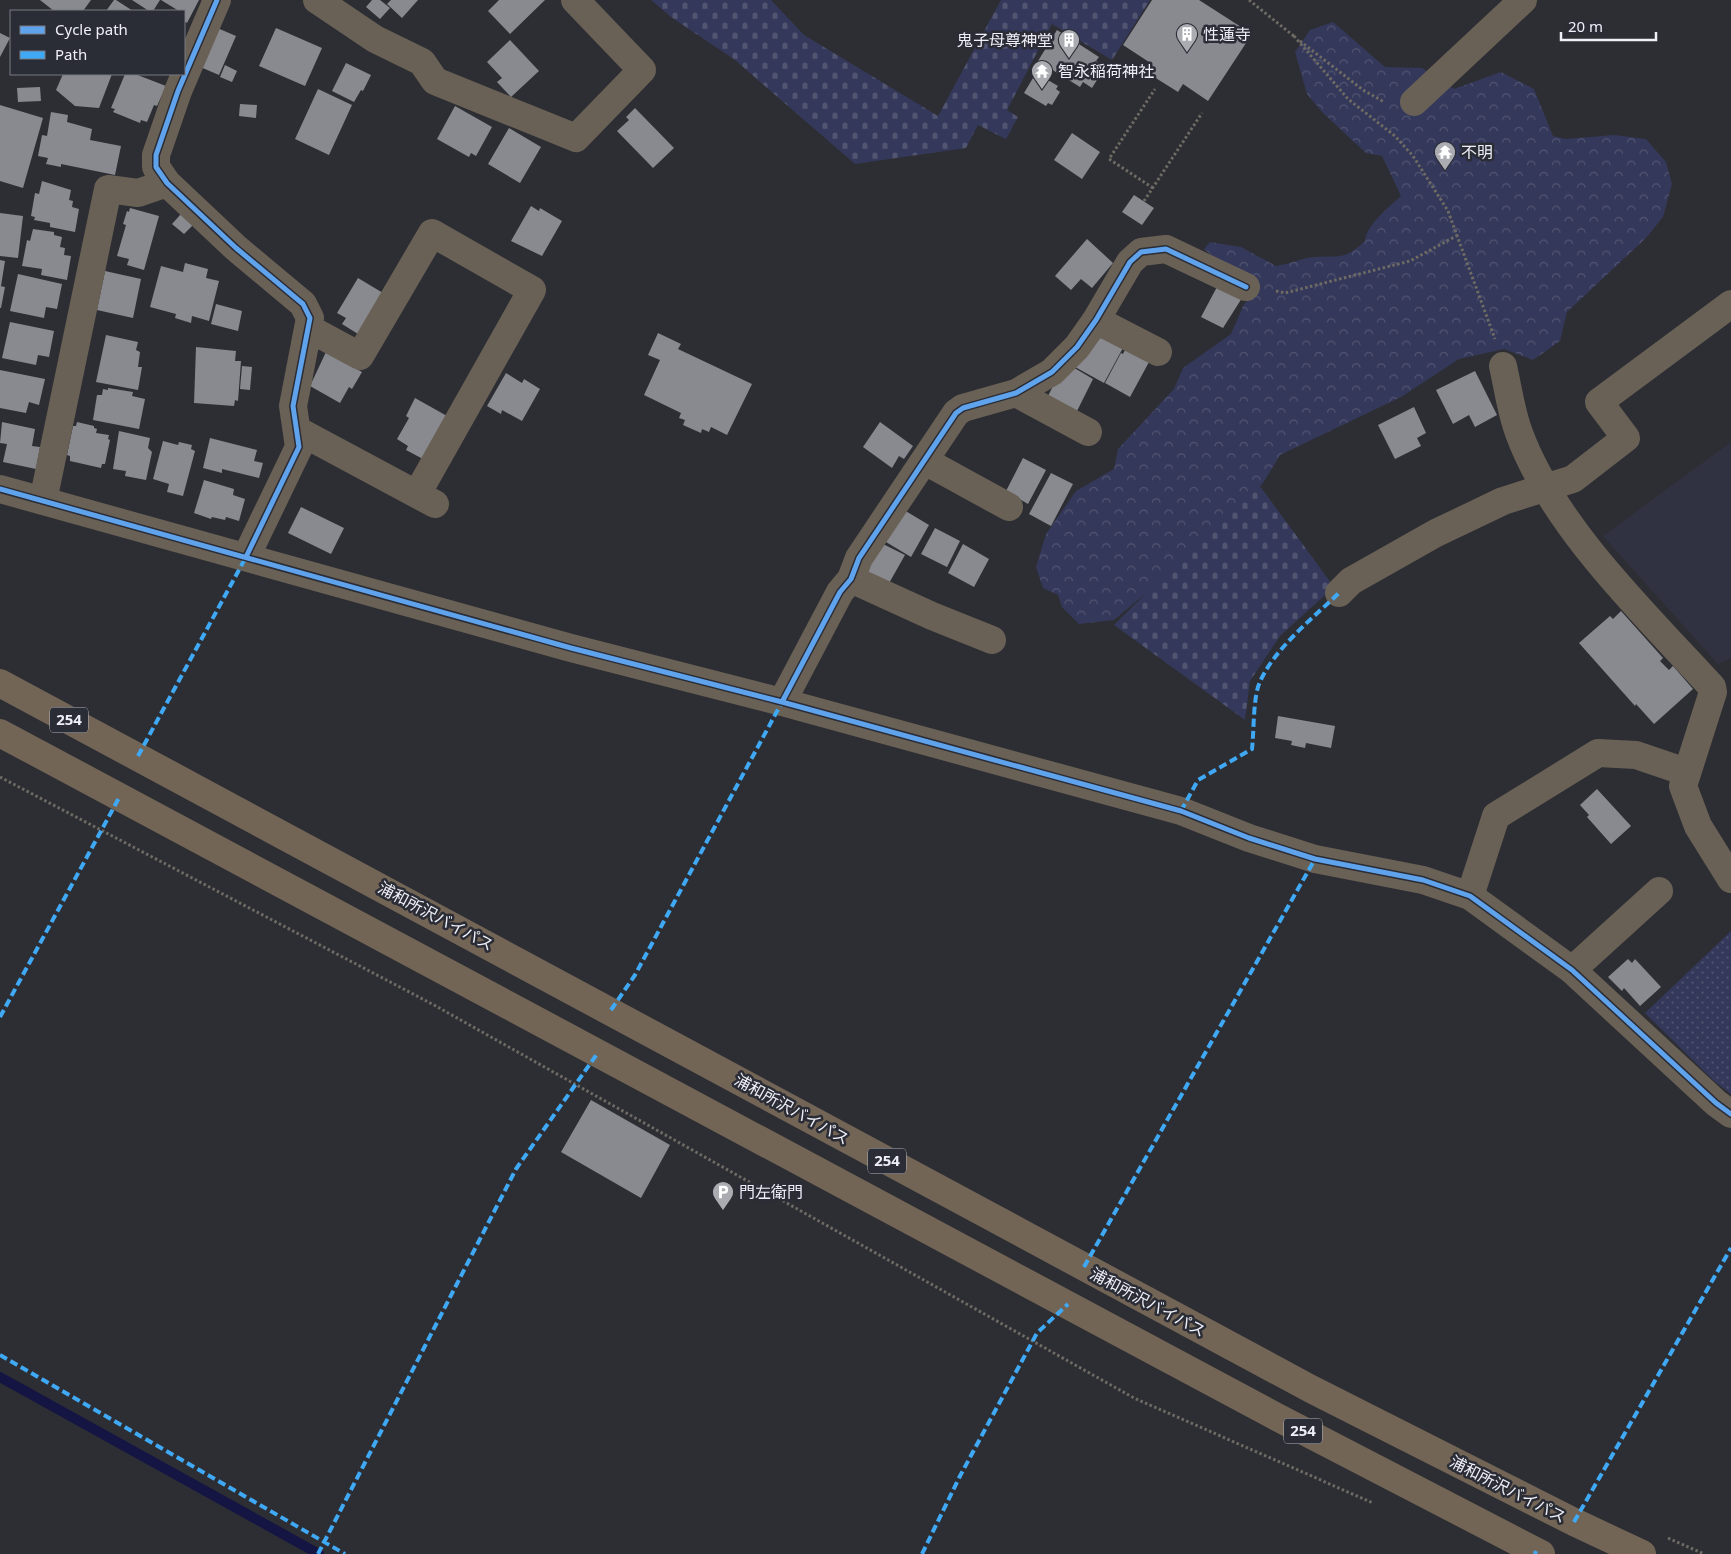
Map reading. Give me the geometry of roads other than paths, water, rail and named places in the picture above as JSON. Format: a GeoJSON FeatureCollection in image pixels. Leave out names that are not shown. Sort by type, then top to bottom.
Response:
{"type":"FeatureCollection","features":[{"type":"Feature","properties":{"kind":"highway","name":"浦和所沢バイパス"},"geometry":{"type":"LineString","coordinates":[[0,683],[593,1000],[1302,1384],[1574,1522],[1642,1554]]}},
{"type":"Feature","properties":{"kind":"highway","name":"254"},"geometry":{"type":"LineString","coordinates":[[0,733],[1275,1416],[1541,1554]]}},
{"type":"Feature","properties":{"kind":"street"},"geometry":{"type":"LineString","coordinates":[[185,75],[217,0]]}},
{"type":"Feature","properties":{"kind":"street"},"geometry":{"type":"LineString","coordinates":[[318,0],[375,39],[422,62],[435,81],[576,138],[642,70],[575,0]]}},
{"type":"Feature","properties":{"kind":"street"},"geometry":{"type":"LineString","coordinates":[[1414,102],[1523,0]]}},
{"type":"Feature","properties":{"kind":"street"},"geometry":{"type":"LineString","coordinates":[[185,75],[156,155],[156,167],[167,183],[236,248],[304,304],[310,318],[293,406],[299,447],[246,557]]}},
{"type":"Feature","properties":{"kind":"street"},"geometry":{"type":"LineString","coordinates":[[43,501],[108,188],[138,193],[167,183]]}},
{"type":"Feature","properties":{"kind":"street"},"geometry":{"type":"LineString","coordinates":[[297,430],[426,499],[532,290],[432,233],[360,356],[308,328]]}},
{"type":"Feature","properties":{"kind":"street"},"geometry":{"type":"LineString","coordinates":[[782,702],[840,592],[852,579],[860,558],[956,414],[963,408],[1016,393],[1052,372],[1077,347],[1096,320],[1130,262],[1141,252],[1154,248],[1166,249],[1246,287]]}},
{"type":"Feature","properties":{"kind":"street"},"geometry":{"type":"LineString","coordinates":[[1339,593],[1351,581],[1436,533],[1503,501],[1573,479],[1626,438],[1599,402],[1731,304]]}},
{"type":"Feature","properties":{"kind":"street"},"geometry":{"type":"LineString","coordinates":[[1096,320],[1158,352]]}},
{"type":"Feature","properties":{"kind":"street"},"geometry":{"type":"LineString","coordinates":[[1503,366],[1519,433],[1546,488],[1603,568],[1721,682],[1714,692],[1686,772],[1683,786],[1698,826],[1731,879]]}},
{"type":"Feature","properties":{"kind":"street"},"geometry":{"type":"LineString","coordinates":[[1016,393],[1088,432]]}},
{"type":"Feature","properties":{"kind":"street"},"geometry":{"type":"LineString","coordinates":[[925,461],[1008,507]]}},
{"type":"Feature","properties":{"kind":"street"},"geometry":{"type":"LineString","coordinates":[[0,489],[571,648],[782,702],[1181,811],[1249,838],[1315,859],[1423,880],[1470,896],[1572,970],[1716,1103],[1731,1114]]}},
{"type":"Feature","properties":{"kind":"street"},"geometry":{"type":"LineString","coordinates":[[852,579],[932,616],[992,640]]}},
{"type":"Feature","properties":{"kind":"street"},"geometry":{"type":"LineString","coordinates":[[1470,896],[1496,816],[1598,753],[1636,755],[1686,772]]}},
{"type":"Feature","properties":{"kind":"street"},"geometry":{"type":"LineString","coordinates":[[1572,970],[1659,891]]}},
{"type":"Feature","properties":{"kind":"waterway"},"geometry":{"type":"LineString","coordinates":[[0,1377],[319,1554]]}},
{"type":"Feature","properties":{"kind":"place","name":"性蓮寺"},"geometry":{"type":"Point","coordinates":[1187,53]}},
{"type":"Feature","properties":{"kind":"place","name":"鬼子母尊神堂"},"geometry":{"type":"Point","coordinates":[1069,59]}},
{"type":"Feature","properties":{"kind":"place","name":"智永稲荷神社"},"geometry":{"type":"Point","coordinates":[1042,90]}},
{"type":"Feature","properties":{"kind":"place","name":"不明"},"geometry":{"type":"Point","coordinates":[1445,171]}},
{"type":"Feature","properties":{"kind":"place","name":"門左衛門"},"geometry":{"type":"Point","coordinates":[723,1211]}}]}
